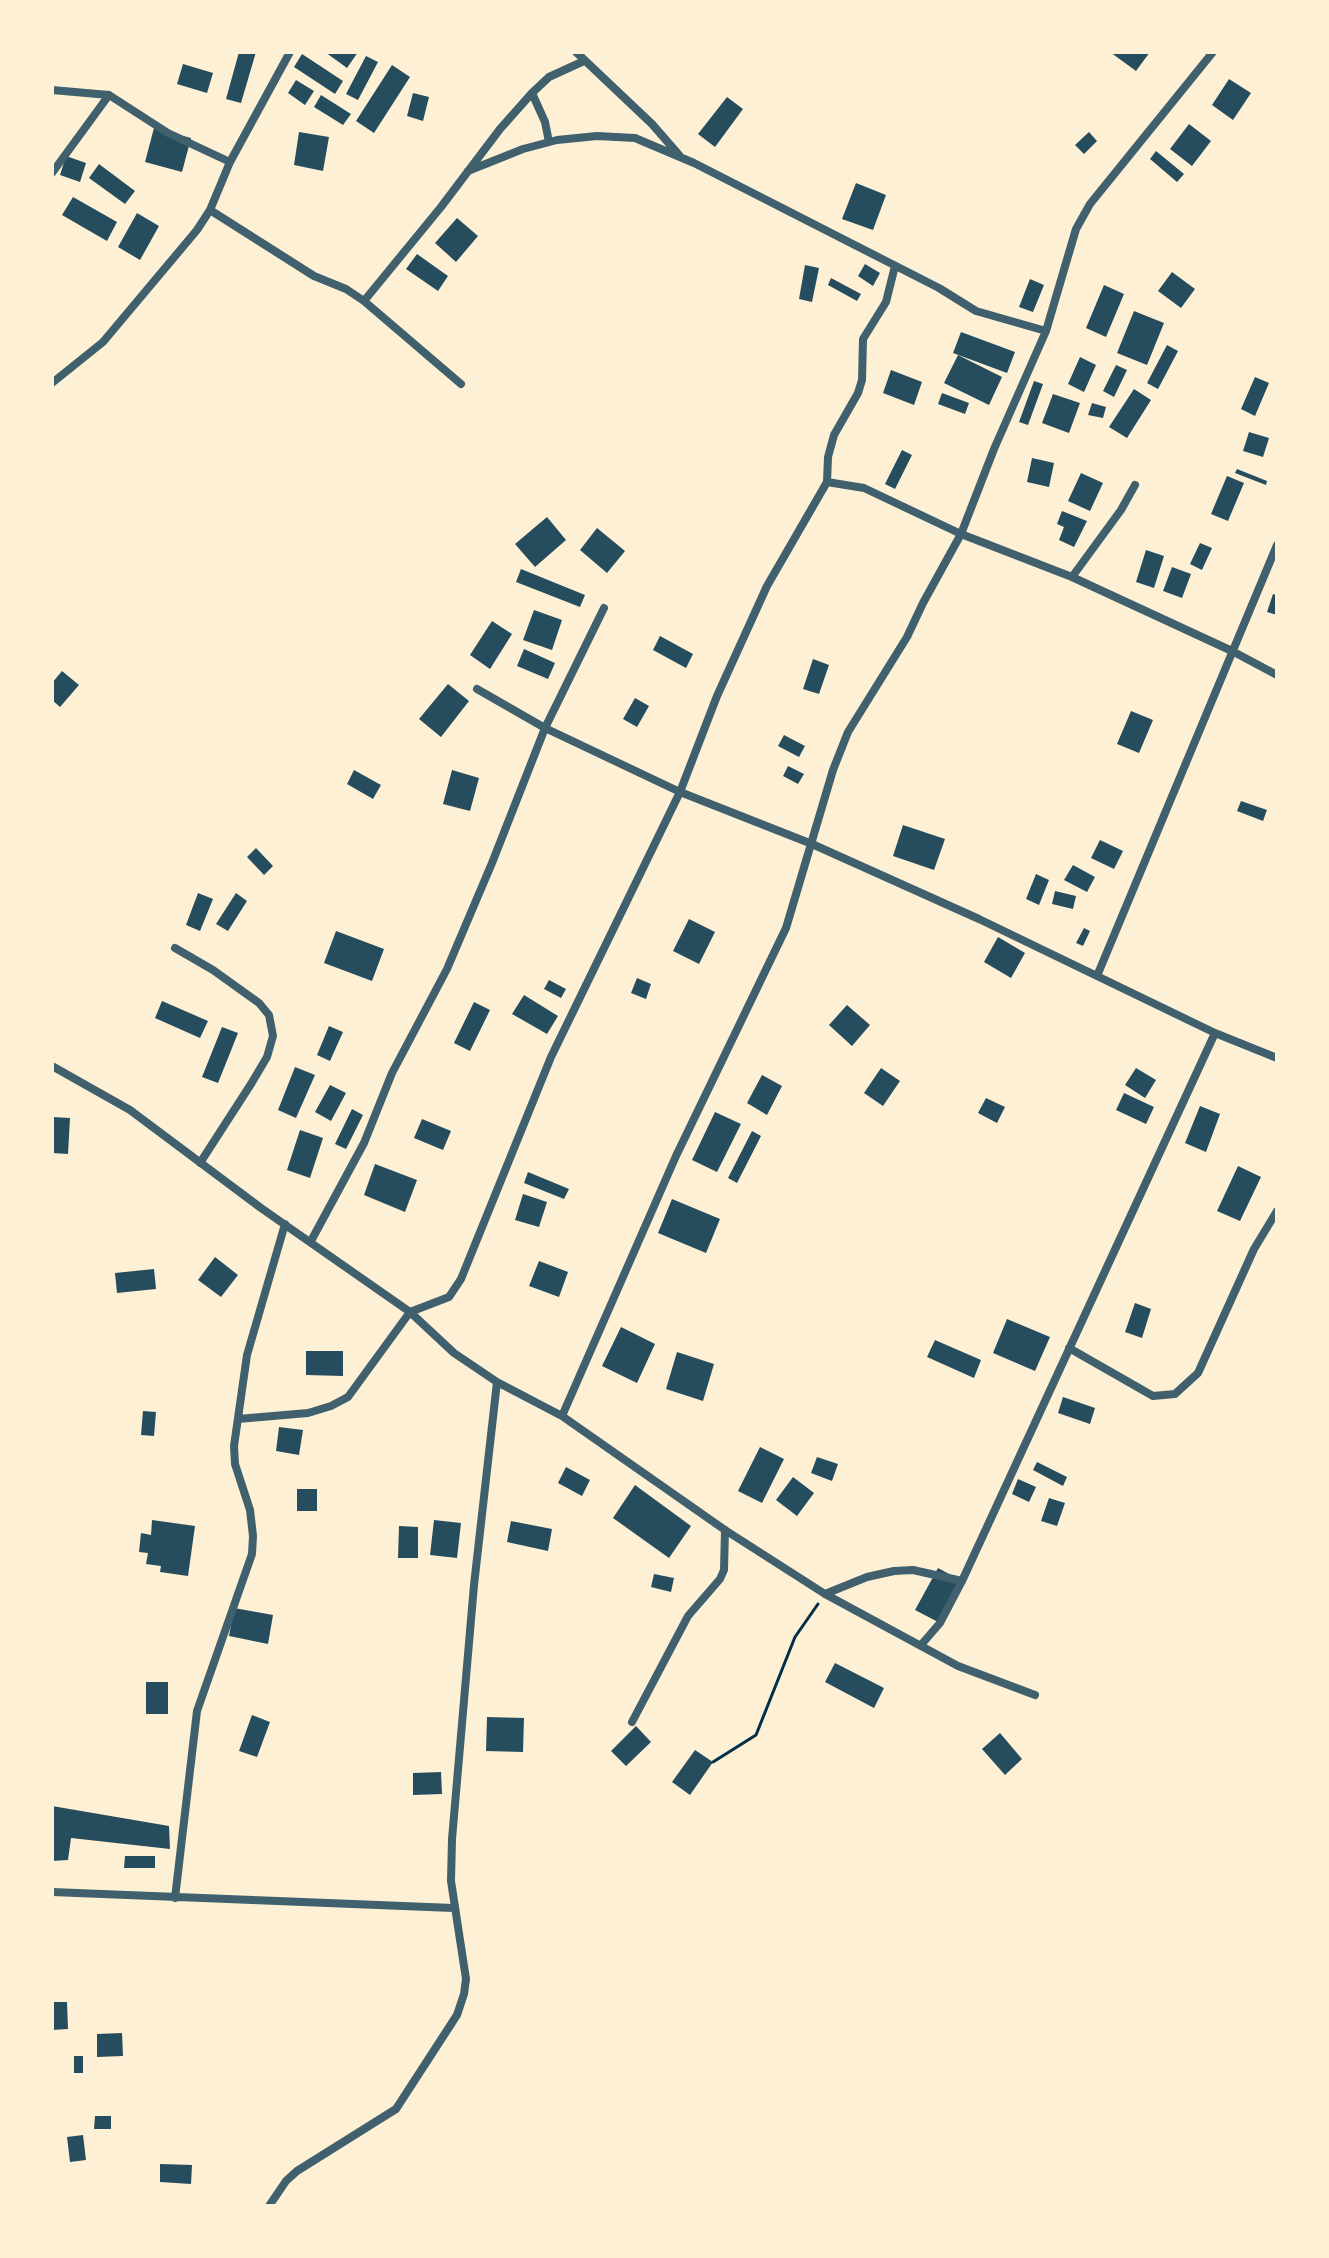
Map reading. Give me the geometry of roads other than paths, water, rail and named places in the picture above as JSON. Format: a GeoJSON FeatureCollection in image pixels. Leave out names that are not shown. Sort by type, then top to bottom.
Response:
{"type":"FeatureCollection","features":[{"type":"Feature","properties":{"kind":"street"},"geometry":{"type":"LineString","coordinates":[[52,383],[103,342],[197,230],[290,52]]}},
{"type":"Feature","properties":{"kind":"street"},"geometry":{"type":"LineString","coordinates":[[576,52],[652,124],[682,158]]}},
{"type":"Feature","properties":{"kind":"street"},"geometry":{"type":"LineString","coordinates":[[562,1416],[676,1156],[786,928],[833,770],[848,732],[907,637],[961,534],[1046,331],[1076,229],[1090,204],[1213,52]]}},
{"type":"Feature","properties":{"kind":"street"},"geometry":{"type":"LineString","coordinates":[[364,301],[532,93],[549,77],[584,61]]}},
{"type":"Feature","properties":{"kind":"street"},"geometry":{"type":"LineString","coordinates":[[52,90],[109,95],[168,133],[230,162]]}},
{"type":"Feature","properties":{"kind":"street"},"geometry":{"type":"LineString","coordinates":[[532,93],[545,122],[549,142]]}},
{"type":"Feature","properties":{"kind":"street"},"geometry":{"type":"LineString","coordinates":[[52,173],[109,95]]}},
{"type":"Feature","properties":{"kind":"street"},"geometry":{"type":"LineString","coordinates":[[468,171],[549,142],[597,136],[635,138],[682,158],[895,266],[976,311],[1046,331]]}},
{"type":"Feature","properties":{"kind":"street"},"geometry":{"type":"LineString","coordinates":[[210,210],[314,276],[346,289],[364,301],[461,384]]}},
{"type":"Feature","properties":{"kind":"street"},"geometry":{"type":"LineString","coordinates":[[238,1419],[308,1413],[348,1397],[410,1312],[449,1297],[461,1279],[551,1057],[680,792],[717,696],[767,586],[827,482],[828,457],[834,435],[862,380],[863,339],[886,302],[895,266]]}},
{"type":"Feature","properties":{"kind":"street"},"geometry":{"type":"LineString","coordinates":[[827,482],[864,488],[961,534],[1072,577],[1277,675]]}},
{"type":"Feature","properties":{"kind":"street"},"geometry":{"type":"LineString","coordinates":[[1072,577],[1121,510],[1135,485]]}},
{"type":"Feature","properties":{"kind":"street"},"geometry":{"type":"LineString","coordinates":[[1097,976],[1277,545]]}},
{"type":"Feature","properties":{"kind":"street"},"geometry":{"type":"LineString","coordinates":[[311,1241],[364,1143],[392,1073],[442,979],[545,728],[604,608]]}},
{"type":"Feature","properties":{"kind":"street"},"geometry":{"type":"LineString","coordinates":[[477,689],[545,728],[680,792],[812,844],[979,919],[1215,1033],[1277,1058]]}},
{"type":"Feature","properties":{"kind":"street"},"geometry":{"type":"LineString","coordinates":[[175,948],[213,970],[259,1003],[269,1015],[273,1036],[267,1057],[200,1163]]}},
{"type":"Feature","properties":{"kind":"street"},"geometry":{"type":"LineString","coordinates":[[921,1645],[940,1623],[962,1581],[1215,1033]]}},
{"type":"Feature","properties":{"kind":"street"},"geometry":{"type":"LineString","coordinates":[[52,1066],[130,1110],[410,1312],[454,1353],[497,1382],[562,1416],[725,1530],[825,1594],[958,1666],[1035,1695]]}},
{"type":"Feature","properties":{"kind":"street"},"geometry":{"type":"LineString","coordinates":[[1069,1348],[1153,1396],[1175,1394],[1198,1373],[1254,1249],[1277,1211]]}},
{"type":"Feature","properties":{"kind":"street"},"geometry":{"type":"LineString","coordinates":[[175,1898],[197,1711],[252,1554],[250,1510],[235,1464],[238,1419],[247,1355],[285,1224]]}},
{"type":"Feature","properties":{"kind":"street"},"geometry":{"type":"LineString","coordinates":[[269,2206],[297,2171],[396,2109],[457,2015],[466,1979],[453,1908],[454,1823],[474,1585],[497,1382]]}},
{"type":"Feature","properties":{"kind":"street"},"geometry":{"type":"LineString","coordinates":[[632,1722],[688,1616],[720,1579],[724,1570],[725,1530]]}},
{"type":"Feature","properties":{"kind":"street"},"geometry":{"type":"LineString","coordinates":[[825,1594],[867,1577],[894,1571],[913,1570],[962,1581]]}},
{"type":"Feature","properties":{"kind":"street"},"geometry":{"type":"LineString","coordinates":[[52,1892],[453,1908]]}}]}
